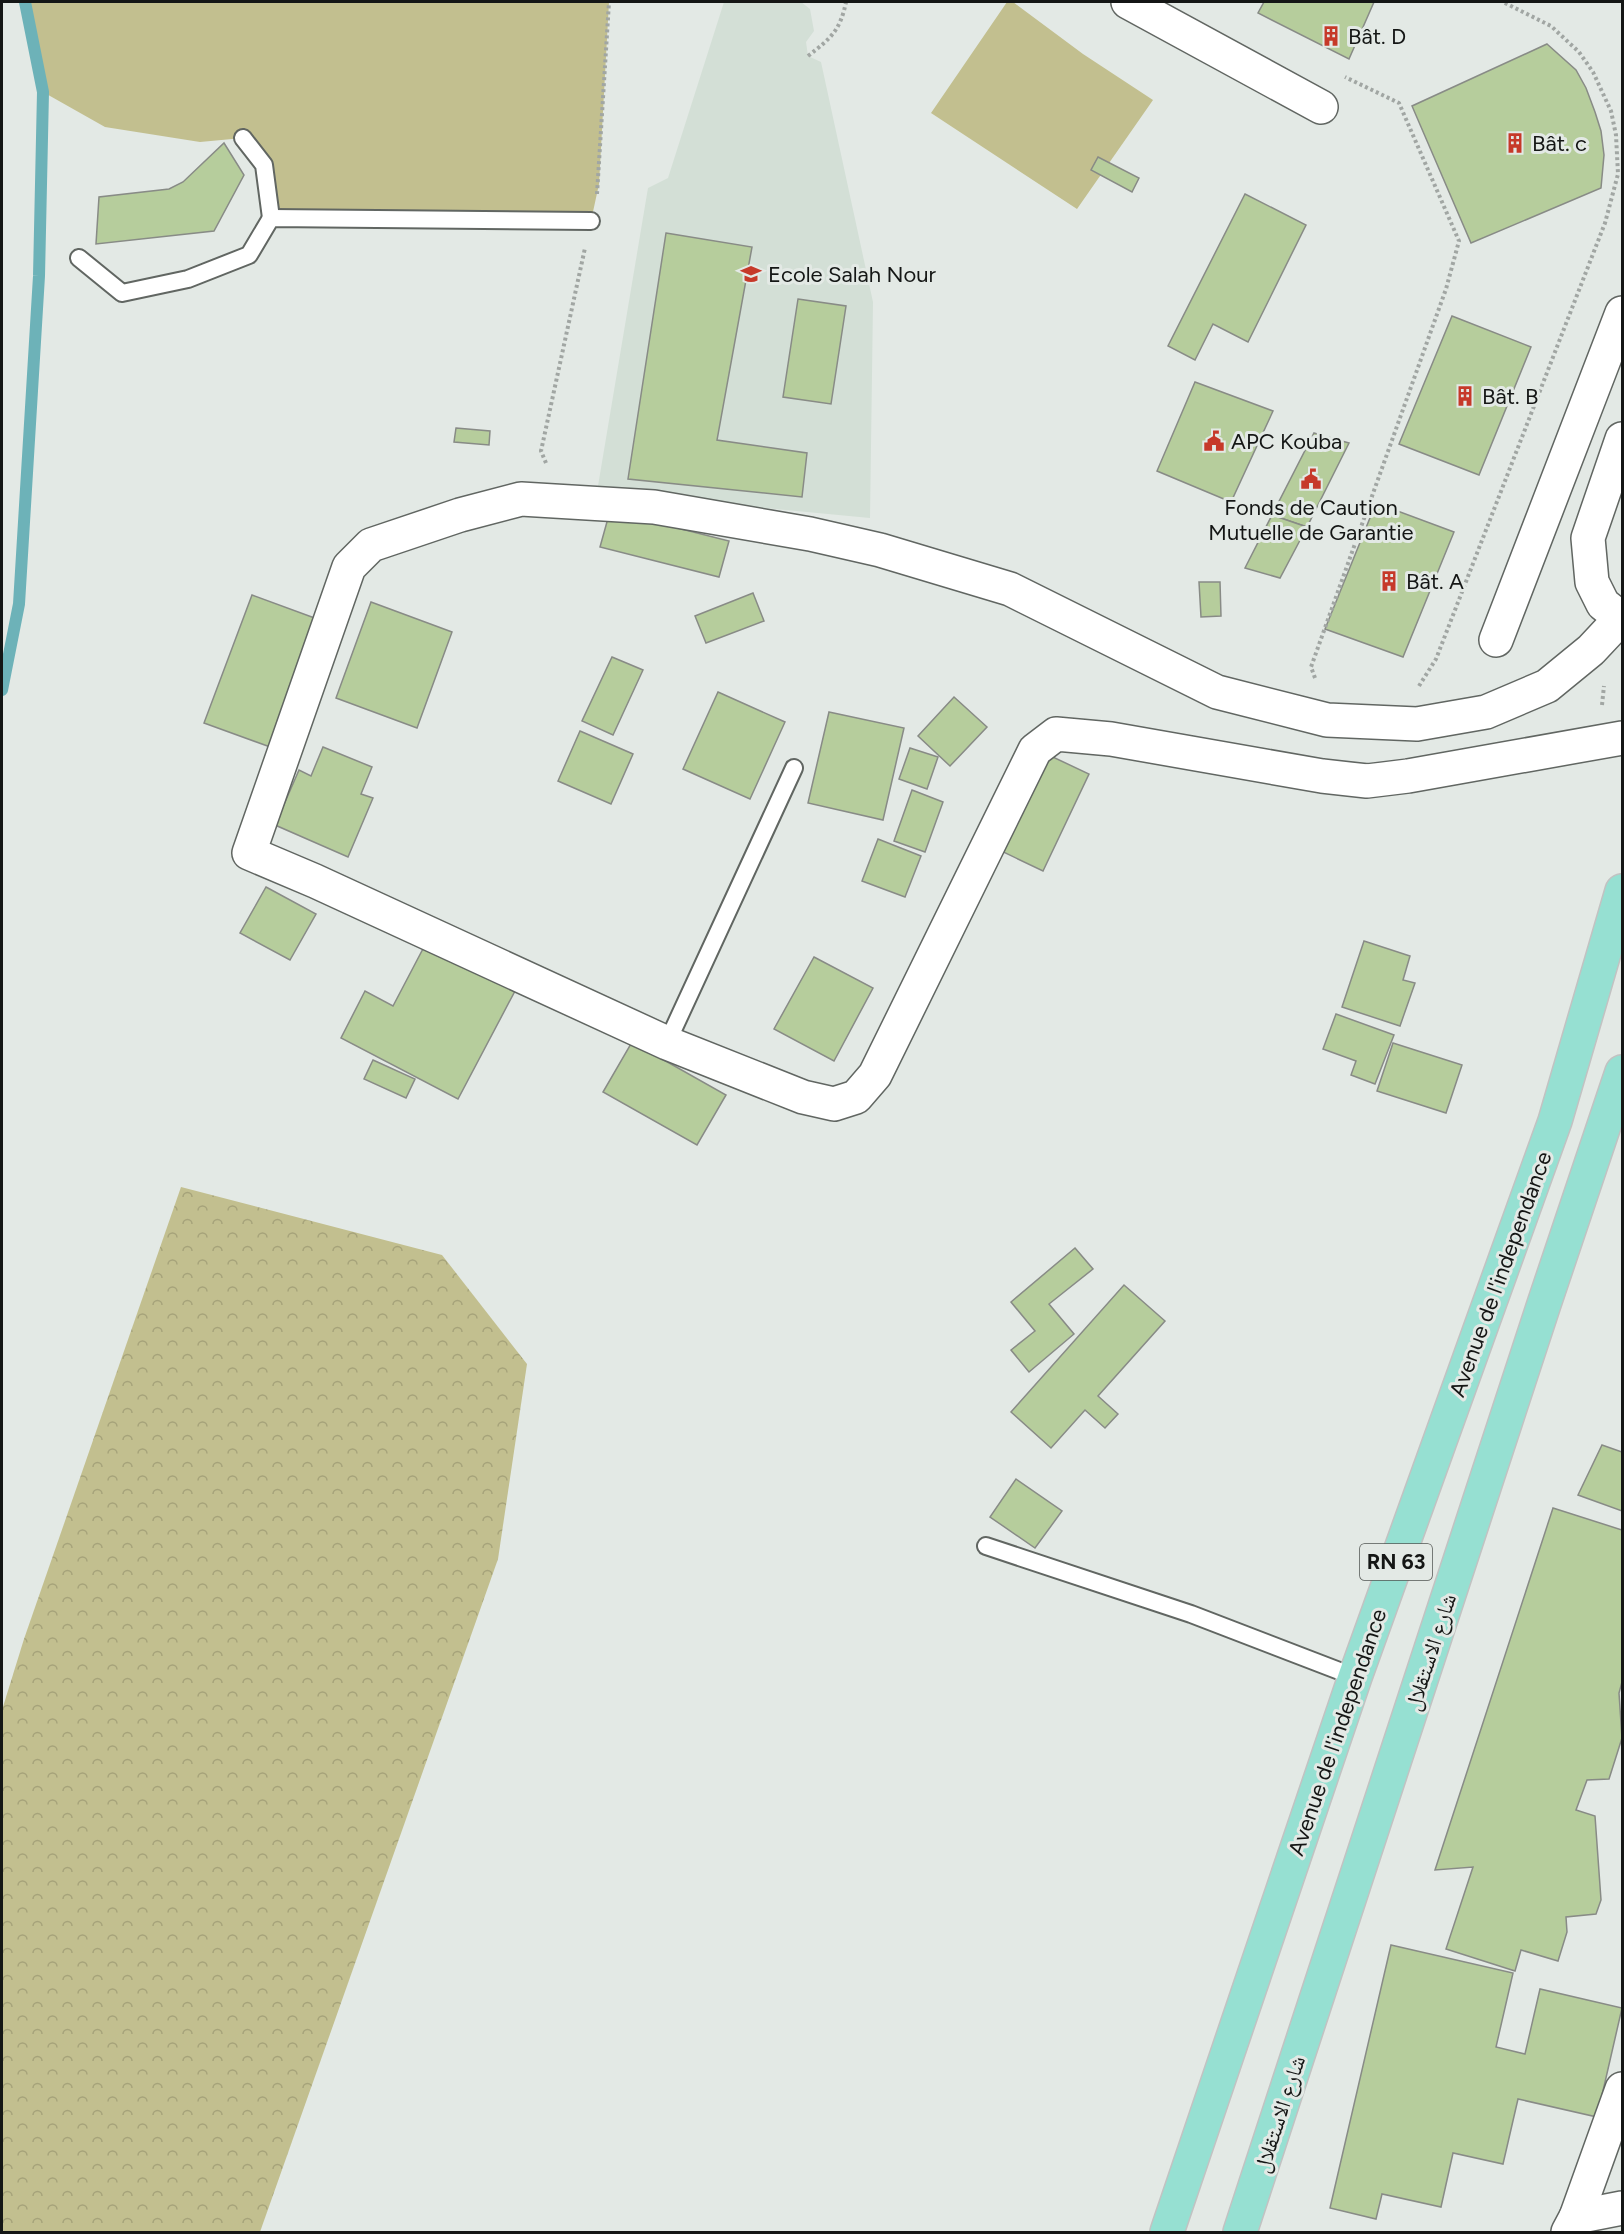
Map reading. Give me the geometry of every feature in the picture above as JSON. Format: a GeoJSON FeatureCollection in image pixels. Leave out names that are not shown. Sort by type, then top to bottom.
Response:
{"type":"FeatureCollection","features":[{"type":"Feature","properties":{"kind":"main road","name":"Avenue de l'independance"},"geometry":{"type":"LineString","coordinates":[[1167,2232],[1355,1677],[1555,1121],[1623,891]]}},
{"type":"Feature","properties":{"kind":"main road","name":"شارع الاستقلال"},"geometry":{"type":"LineString","coordinates":[[1240,2232],[1544,1304],[1623,1072]]}},
{"type":"Feature","properties":{"kind":"street"},"geometry":{"type":"LineString","coordinates":[[1128,2],[1321,107]]}},
{"type":"Feature","properties":{"kind":"street"},"geometry":{"type":"LineString","coordinates":[[1496,640],[1623,313]]}},
{"type":"Feature","properties":{"kind":"street"},"geometry":{"type":"LineString","coordinates":[[1623,439],[1588,538],[1592,582],[1603,604],[1621,619],[1591,650],[1547,686],[1486,712],[1417,724],[1328,720],[1217,692],[1010,589],[880,550],[810,534],[654,507],[560,500],[521,499],[460,515],[371,545],[349,567],[249,853],[315,881],[667,1044],[803,1097],[834,1104],[856,1097],[875,1075],[1035,750],[1056,734],[1111,739],[1322,776],[1367,781],[1408,776],[1623,738]]}},
{"type":"Feature","properties":{"kind":"street"},"geometry":{"type":"LineString","coordinates":[[1572,2225],[1623,2089]]}},
{"type":"Feature","properties":{"kind":"street"},"geometry":{"type":"LineString","coordinates":[[1572,2225],[1623,2208]]}},
{"type":"Feature","properties":{"kind":"lane"},"geometry":{"type":"LineString","coordinates":[[79,258],[122,293],[188,279],[249,255],[271,218],[264,165],[243,138]]}},
{"type":"Feature","properties":{"kind":"lane"},"geometry":{"type":"LineString","coordinates":[[271,218],[591,221]]}},
{"type":"Feature","properties":{"kind":"lane"},"geometry":{"type":"LineString","coordinates":[[667,1044],[794,768]]}},
{"type":"Feature","properties":{"kind":"lane"},"geometry":{"type":"LineString","coordinates":[[986,1546],[1191,1614],[1355,1677]]}},
{"type":"Feature","properties":{"kind":"path"},"geometry":{"type":"LineString","coordinates":[[560,500],[542,451],[599,184],[609,2]]}},
{"type":"Feature","properties":{"kind":"path"},"geometry":{"type":"LineString","coordinates":[[808,56],[829,39],[842,20],[846,2]]}},
{"type":"Feature","properties":{"kind":"path"},"geometry":{"type":"LineString","coordinates":[[1413,689],[1420,685],[1440,649],[1605,223],[1618,174],[1616,135],[1611,111],[1593,72],[1579,52],[1551,26],[1503,2]]}},
{"type":"Feature","properties":{"kind":"path"},"geometry":{"type":"LineString","coordinates":[[1318,683],[1311,667],[1446,289],[1459,241],[1399,104],[1337,73]]}},
{"type":"Feature","properties":{"kind":"shaded area","name":"Ecole Salah Nour"},"geometry":{"type":"Polygon","coordinates":[[[724,2],[801,2],[810,9],[814,31],[806,42],[808,56],[821,62],[873,302],[870,518],[597,492],[648,188],[668,178],[724,2]]]}},
{"type":"Feature","properties":{"kind":"green space"},"geometry":{"type":"Polygon","coordinates":[[[25,2],[609,2],[599,184],[591,221],[271,218],[264,165],[243,138],[200,142],[105,127],[43,92],[25,2]]]}},
{"type":"Feature","properties":{"kind":"green space"},"geometry":{"type":"Polygon","coordinates":[[[1007,2],[1013,2],[1083,54],[1153,100],[1077,209],[931,113],[1007,2]]]}},
{"type":"Feature","properties":{"kind":"green space"},"geometry":{"type":"Polygon","coordinates":[[[181,1187],[442,1255],[527,1364],[498,1559],[260,2232],[2,2232],[2,1710],[24,1639],[181,1187]]]}},
{"type":"Feature","properties":{"kind":"building","name":"Bât. D"},"geometry":{"type":"Polygon","coordinates":[[[1264,2],[1374,2],[1349,59],[1258,13],[1264,2]]]}},
{"type":"Feature","properties":{"kind":"building","name":"Bât. c"},"geometry":{"type":"Polygon","coordinates":[[[1547,44],[1576,70],[1595,112],[1601,131],[1604,155],[1601,188],[1471,243],[1412,106],[1547,44]]]}},
{"type":"Feature","properties":{"kind":"building"},"geometry":{"type":"Polygon","coordinates":[[[224,143],[244,175],[214,231],[96,244],[99,197],[169,189],[183,182],[224,143]]]}},
{"type":"Feature","properties":{"kind":"building"},"geometry":{"type":"Polygon","coordinates":[[[1098,157],[1139,178],[1132,192],[1091,170],[1098,157]]]}},
{"type":"Feature","properties":{"kind":"building"},"geometry":{"type":"Polygon","coordinates":[[[1245,194],[1306,225],[1248,342],[1213,324],[1195,360],[1168,346],[1245,194]]]}},
{"type":"Feature","properties":{"kind":"building"},"geometry":{"type":"Polygon","coordinates":[[[666,233],[752,247],[717,440],[807,453],[802,497],[628,479],[666,233]]]}},
{"type":"Feature","properties":{"kind":"building"},"geometry":{"type":"Polygon","coordinates":[[[798,299],[846,306],[831,404],[783,397],[798,299]]]}},
{"type":"Feature","properties":{"kind":"building","name":"Bât. B"},"geometry":{"type":"Polygon","coordinates":[[[1452,316],[1531,347],[1479,475],[1399,444],[1452,316]]]}},
{"type":"Feature","properties":{"kind":"building","name":"APC Kouba"},"geometry":{"type":"Polygon","coordinates":[[[1195,382],[1273,411],[1231,502],[1157,471],[1195,382]]]}},
{"type":"Feature","properties":{"kind":"building"},"geometry":{"type":"Polygon","coordinates":[[[456,428],[490,431],[489,445],[454,442],[456,428]]]}},
{"type":"Feature","properties":{"kind":"building","name":"Fonds de Caution Mutuelle de Garantie"},"geometry":{"type":"Polygon","coordinates":[[[1314,433],[1349,443],[1307,527],[1272,515],[1314,433]]]}},
{"type":"Feature","properties":{"kind":"building","name":"Bât. A"},"geometry":{"type":"Polygon","coordinates":[[[1376,503],[1454,532],[1403,657],[1325,629],[1376,503]]]}},
{"type":"Feature","properties":{"kind":"building"},"geometry":{"type":"Polygon","coordinates":[[[610,511],[729,541],[719,577],[600,547],[610,511]]]}},
{"type":"Feature","properties":{"kind":"building"},"geometry":{"type":"Polygon","coordinates":[[[1272,515],[1307,527],[1280,578],[1245,568],[1272,515]]]}},
{"type":"Feature","properties":{"kind":"building"},"geometry":{"type":"Polygon","coordinates":[[[1199,582],[1220,582],[1221,616],[1201,617],[1199,582]]]}},
{"type":"Feature","properties":{"kind":"building"},"geometry":{"type":"Polygon","coordinates":[[[753,593],[764,621],[706,643],[695,616],[753,593]]]}},
{"type":"Feature","properties":{"kind":"building"},"geometry":{"type":"Polygon","coordinates":[[[252,595],[320,620],[273,748],[204,723],[252,595]]]}},
{"type":"Feature","properties":{"kind":"building"},"geometry":{"type":"Polygon","coordinates":[[[371,602],[452,632],[417,728],[336,698],[371,602]]]}},
{"type":"Feature","properties":{"kind":"building"},"geometry":{"type":"Polygon","coordinates":[[[612,657],[643,670],[613,735],[582,721],[612,657]]]}},
{"type":"Feature","properties":{"kind":"building"},"geometry":{"type":"Polygon","coordinates":[[[718,692],[785,722],[750,799],[683,769],[718,692]]]}},
{"type":"Feature","properties":{"kind":"building"},"geometry":{"type":"Polygon","coordinates":[[[954,697],[987,727],[950,766],[918,736],[954,697]]]}},
{"type":"Feature","properties":{"kind":"building"},"geometry":{"type":"Polygon","coordinates":[[[829,712],[904,728],[883,820],[808,803],[829,712]]]}},
{"type":"Feature","properties":{"kind":"building"},"geometry":{"type":"Polygon","coordinates":[[[580,731],[633,754],[611,804],[558,781],[580,731]]]}},
{"type":"Feature","properties":{"kind":"building"},"geometry":{"type":"Polygon","coordinates":[[[323,747],[372,767],[361,794],[373,798],[348,857],[275,825],[299,770],[311,776],[323,747]]]}},
{"type":"Feature","properties":{"kind":"building"},"geometry":{"type":"Polygon","coordinates":[[[910,748],[938,757],[927,789],[899,779],[910,748]]]}},
{"type":"Feature","properties":{"kind":"building"},"geometry":{"type":"Polygon","coordinates":[[[1040,751],[1089,774],[1043,871],[995,848],[1040,751]]]}},
{"type":"Feature","properties":{"kind":"building"},"geometry":{"type":"Polygon","coordinates":[[[912,790],[943,802],[925,852],[894,841],[912,790]]]}},
{"type":"Feature","properties":{"kind":"building"},"geometry":{"type":"Polygon","coordinates":[[[878,839],[921,856],[905,897],[862,881],[878,839]]]}},
{"type":"Feature","properties":{"kind":"building"},"geometry":{"type":"Polygon","coordinates":[[[266,887],[316,914],[290,960],[240,933],[266,887]]]}},
{"type":"Feature","properties":{"kind":"building"},"geometry":{"type":"Polygon","coordinates":[[[1364,941],[1410,956],[1403,980],[1415,983],[1400,1026],[1342,1007],[1364,941]]]}},
{"type":"Feature","properties":{"kind":"building"},"geometry":{"type":"Polygon","coordinates":[[[425,945],[515,991],[458,1099],[341,1038],[365,991],[393,1006],[425,945]]]}},
{"type":"Feature","properties":{"kind":"building"},"geometry":{"type":"Polygon","coordinates":[[[814,957],[873,988],[834,1061],[774,1029],[814,957]]]}},
{"type":"Feature","properties":{"kind":"building"},"geometry":{"type":"Polygon","coordinates":[[[1336,1014],[1394,1035],[1375,1084],[1351,1075],[1356,1061],[1323,1049],[1336,1014]]]}},
{"type":"Feature","properties":{"kind":"building"},"geometry":{"type":"Polygon","coordinates":[[[632,1042],[726,1095],[697,1145],[603,1092],[632,1042]]]}},
{"type":"Feature","properties":{"kind":"building"},"geometry":{"type":"Polygon","coordinates":[[[1393,1043],[1462,1065],[1446,1113],[1377,1091],[1393,1043]]]}},
{"type":"Feature","properties":{"kind":"building"},"geometry":{"type":"Polygon","coordinates":[[[373,1060],[415,1079],[406,1098],[364,1079],[373,1060]]]}},
{"type":"Feature","properties":{"kind":"building"},"geometry":{"type":"Polygon","coordinates":[[[1075,1248],[1093,1269],[1049,1304],[1074,1334],[1029,1372],[1011,1350],[1035,1331],[1011,1302],[1075,1248]]]}},
{"type":"Feature","properties":{"kind":"building"},"geometry":{"type":"Polygon","coordinates":[[[1124,1285],[1165,1321],[1098,1396],[1118,1414],[1105,1428],[1085,1410],[1051,1448],[1011,1412],[1124,1285]]]}},
{"type":"Feature","properties":{"kind":"building"},"geometry":{"type":"Polygon","coordinates":[[[1602,1445],[1622,1452],[1622,1511],[1578,1495],[1602,1445]]]}},
{"type":"Feature","properties":{"kind":"building"},"geometry":{"type":"Polygon","coordinates":[[[1016,1479],[1062,1511],[1035,1548],[990,1517],[1016,1479]]]}},
{"type":"Feature","properties":{"kind":"building"},"geometry":{"type":"Polygon","coordinates":[[[1553,1508],[1622,1530],[1622,1682],[1619,1693],[1622,1738],[1609,1779],[1587,1780],[1576,1810],[1595,1816],[1601,1900],[1596,1914],[1566,1917],[1567,1932],[1558,1961],[1521,1950],[1515,1971],[1446,1949],[1473,1867],[1435,1870],[1553,1508]]]}},
{"type":"Feature","properties":{"kind":"building"},"geometry":{"type":"Polygon","coordinates":[[[1391,1945],[1513,1973],[1496,2047],[1525,2054],[1540,1989],[1622,2008],[1597,2117],[1518,2099],[1503,2164],[1453,2153],[1441,2207],[1382,2194],[1376,2219],[1330,2208],[1391,1945]]]}},
{"type":"Feature","properties":{"kind":"waterway"},"geometry":{"type":"LineString","coordinates":[[2,690],[19,604],[39,276],[43,92],[25,2]]}},
{"type":"Feature","properties":{"kind":"place","name":"Bât. D"},"geometry":{"type":"Point","coordinates":[1331,36]}},
{"type":"Feature","properties":{"kind":"place","name":"Bât. c"},"geometry":{"type":"Point","coordinates":[1515,143]}},
{"type":"Feature","properties":{"kind":"place","name":"Ecole Salah Nour"},"geometry":{"type":"Point","coordinates":[751,274]}},
{"type":"Feature","properties":{"kind":"place","name":"Bât. B"},"geometry":{"type":"Point","coordinates":[1465,396]}},
{"type":"Feature","properties":{"kind":"place","name":"APC Kouba"},"geometry":{"type":"Point","coordinates":[1214,441]}},
{"type":"Feature","properties":{"kind":"place","name":"Fonds de Caution Mutuelle de Garantie"},"geometry":{"type":"Point","coordinates":[1311,479]}},
{"type":"Feature","properties":{"kind":"place","name":"Bât. A"},"geometry":{"type":"Point","coordinates":[1389,581]}}]}
